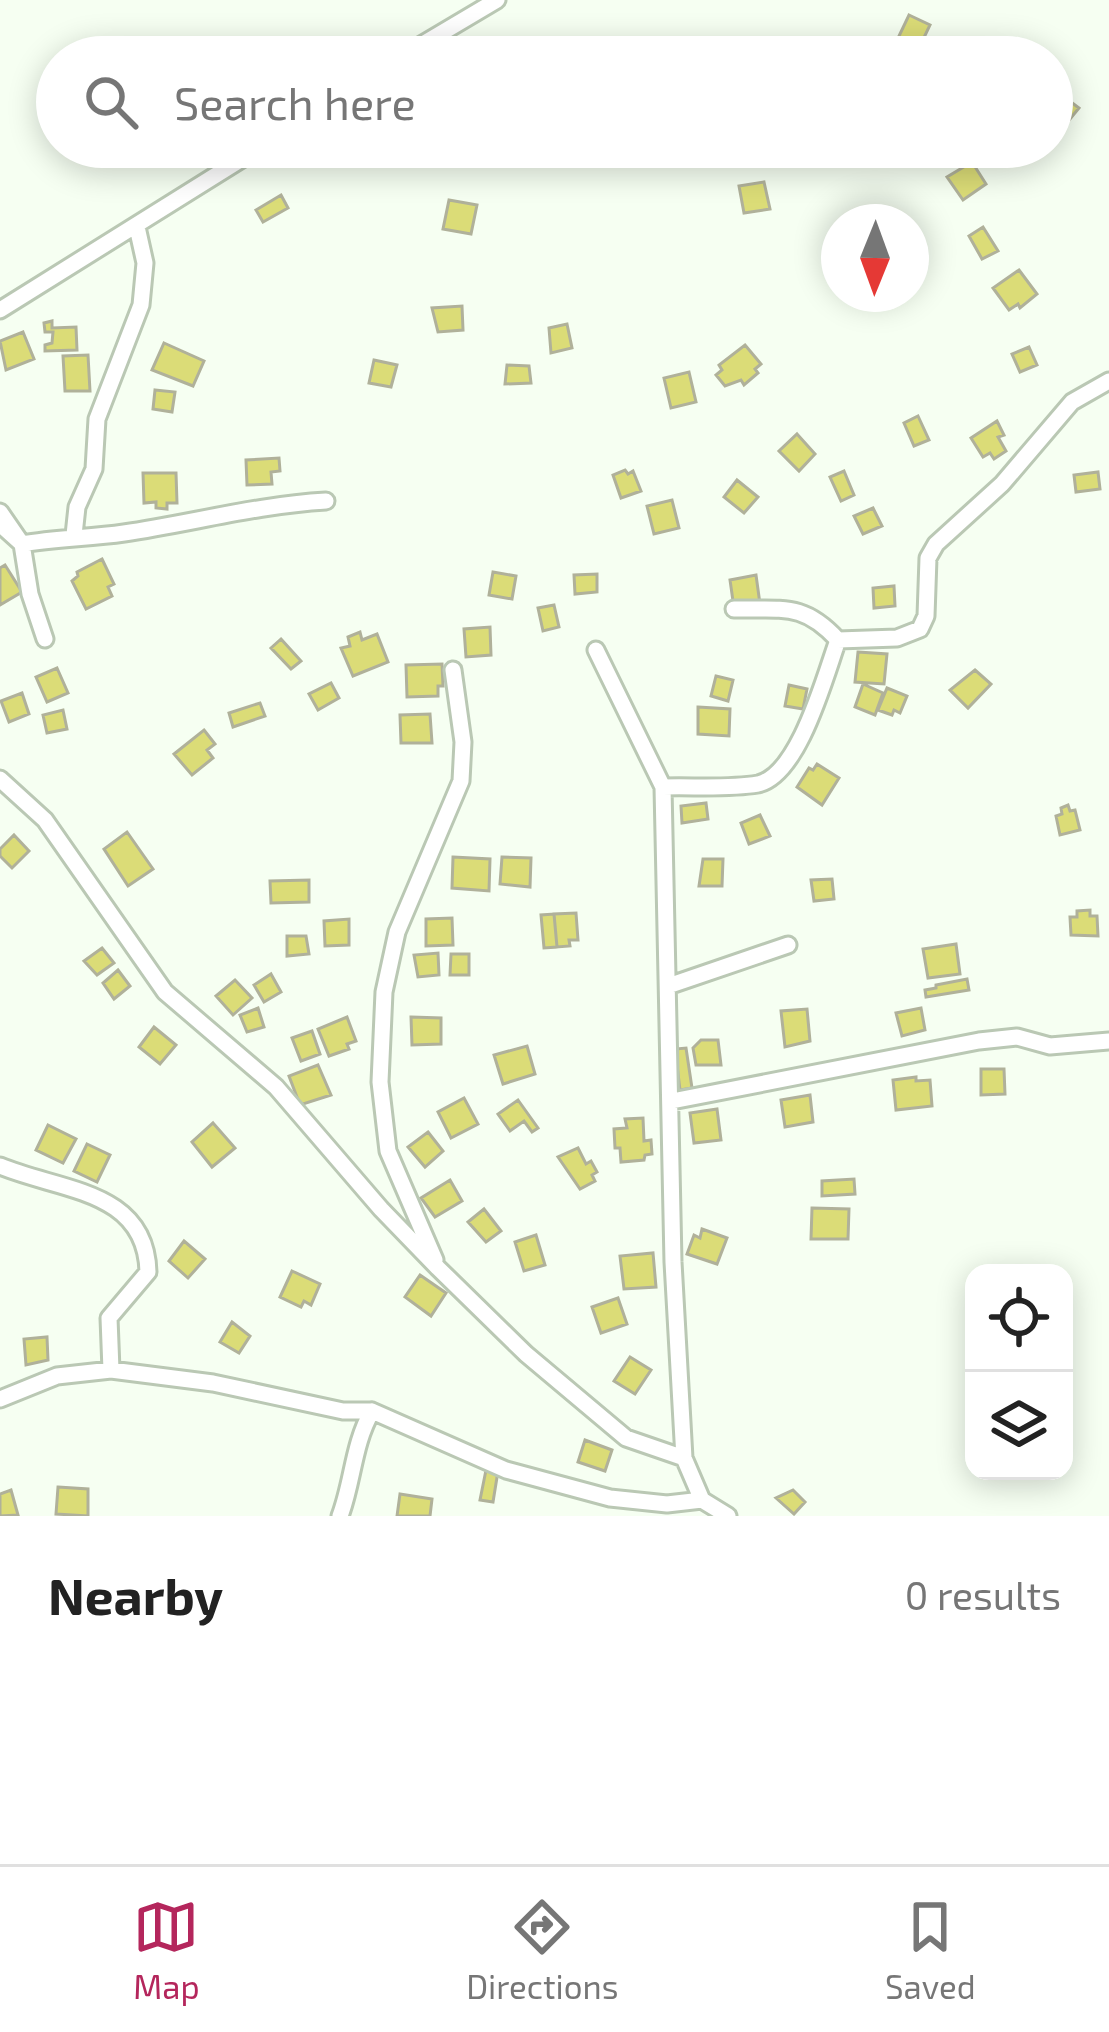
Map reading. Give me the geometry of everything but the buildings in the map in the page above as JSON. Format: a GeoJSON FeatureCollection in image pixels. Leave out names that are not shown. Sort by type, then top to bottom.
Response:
{"type":"FeatureCollection","features":[{"type":"Feature","properties":{"kind":"street"},"geometry":{"type":"LineString","coordinates":[[436,36],[496,0]]}},
{"type":"Feature","properties":{"kind":"street"},"geometry":{"type":"LineString","coordinates":[[0,310],[228,168]]}},
{"type":"Feature","properties":{"kind":"street"},"geometry":{"type":"LineString","coordinates":[[74,535],[76,507],[94,469],[97,419],[141,305],[145,262],[137,227]]}},
{"type":"Feature","properties":{"kind":"street"},"geometry":{"type":"LineString","coordinates":[[734,609],[795,610],[818,618],[838,640],[897,638],[920,629],[926,616],[928,558],[936,544],[1001,484],[1072,402],[1109,381]]}},
{"type":"Feature","properties":{"kind":"street"},"geometry":{"type":"LineString","coordinates":[[22,544],[74,535],[119,534],[270,504],[326,501]]}},
{"type":"Feature","properties":{"kind":"street"},"geometry":{"type":"LineString","coordinates":[[0,512],[22,544],[30,594],[45,639]]}},
{"type":"Feature","properties":{"kind":"street"},"geometry":{"type":"LineString","coordinates":[[0,524],[22,544]]}},
{"type":"Feature","properties":{"kind":"street"},"geometry":{"type":"LineString","coordinates":[[663,787],[761,784],[777,774],[803,735],[838,640]]}},
{"type":"Feature","properties":{"kind":"street"},"geometry":{"type":"LineString","coordinates":[[596,650],[663,787],[673,1262],[684,1458],[702,1500],[728,1516]]}},
{"type":"Feature","properties":{"kind":"street"},"geometry":{"type":"LineString","coordinates":[[438,1268],[388,1150],[380,1082],[384,992],[397,932],[461,781],[463,742],[453,670]]}},
{"type":"Feature","properties":{"kind":"street"},"geometry":{"type":"LineString","coordinates":[[0,779],[45,820],[165,992],[276,1087],[438,1268],[526,1354],[626,1438],[684,1458]]}},
{"type":"Feature","properties":{"kind":"street"},"geometry":{"type":"LineString","coordinates":[[668,986],[788,945]]}},
{"type":"Feature","properties":{"kind":"street"},"geometry":{"type":"LineString","coordinates":[[672,1101],[979,1041],[1016,1037],[1050,1046],[1109,1041]]}},
{"type":"Feature","properties":{"kind":"street"},"geometry":{"type":"LineString","coordinates":[[0,1166],[34,1180],[96,1193],[125,1216],[148,1245],[148,1272],[110,1318],[111,1370]]}},
{"type":"Feature","properties":{"kind":"street"},"geometry":{"type":"LineString","coordinates":[[0,1399],[58,1376],[111,1370],[213,1383],[344,1411],[372,1411],[526,1476],[610,1498],[667,1504],[702,1500]]}},
{"type":"Feature","properties":{"kind":"street"},"geometry":{"type":"LineString","coordinates":[[340,1516],[351,1467],[372,1411]]}}]}
